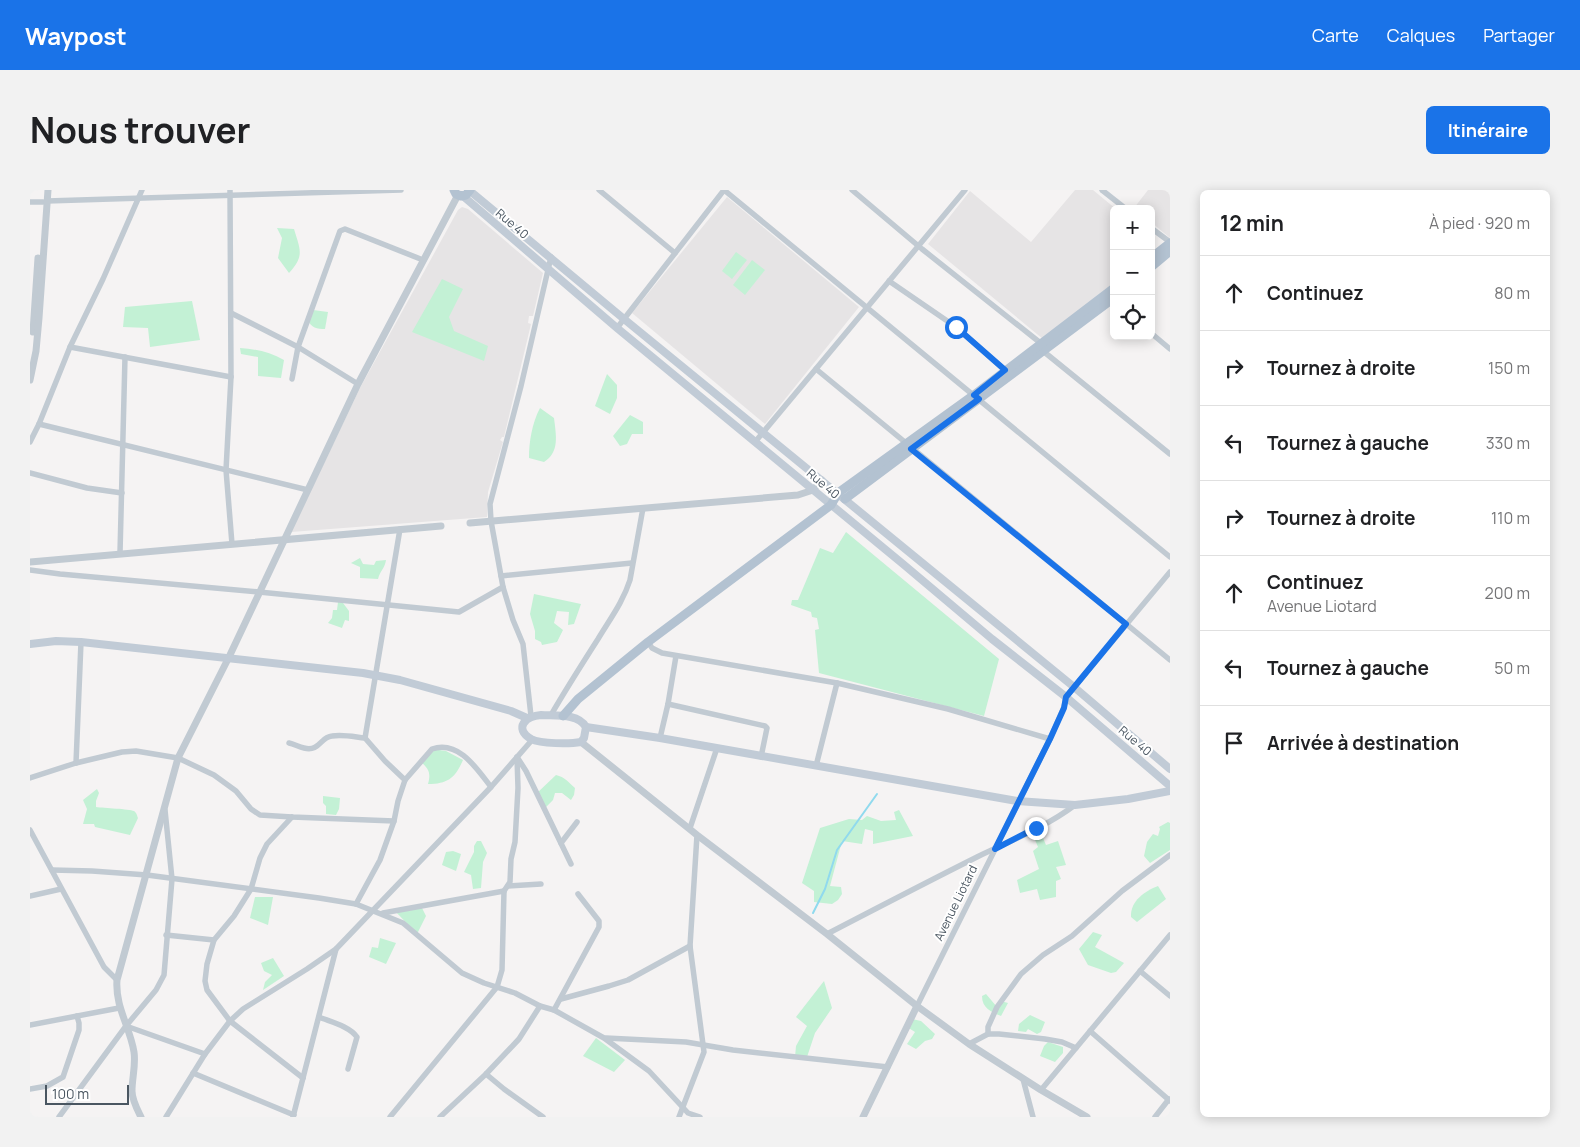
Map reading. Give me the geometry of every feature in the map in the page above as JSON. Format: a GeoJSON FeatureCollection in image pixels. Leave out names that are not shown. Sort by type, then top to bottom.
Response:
{"type":"FeatureCollection","features":[{"type":"Feature","properties":{"kind":"main road","name":"Rue 40"},"geometry":{"type":"LineString","coordinates":[[463,192],[551,257],[624,319],[1074,687],[1170,770]]}},
{"type":"Feature","properties":{"kind":"main road","name":"Rue 40"},"geometry":{"type":"LineString","coordinates":[[463,192],[548,270],[617,328],[903,564],[992,640],[1066,697],[1170,786]]}},
{"type":"Feature","properties":{"kind":"main road"},"geometry":{"type":"LineString","coordinates":[[1155,255],[1170,243]]}},
{"type":"Feature","properties":{"kind":"main road"},"geometry":{"type":"LineString","coordinates":[[1155,264],[1170,251]]}},
{"type":"Feature","properties":{"kind":"main road"},"geometry":{"type":"LineString","coordinates":[[1044,348],[1110,291]]}},
{"type":"Feature","properties":{"kind":"main road"},"geometry":{"type":"LineString","coordinates":[[562,716],[573,704],[648,642],[831,506],[841,496],[1007,373],[1110,302]]}},
{"type":"Feature","properties":{"kind":"main road"},"geometry":{"type":"LineString","coordinates":[[30,644],[56,641],[82,642],[376,675],[512,710],[529,717],[562,716],[580,720],[586,726],[1018,801],[1075,805],[1128,799],[1170,791]]}},
{"type":"Feature","properties":{"kind":"main road"},"geometry":{"type":"LineString","coordinates":[[529,717],[524,722],[523,730],[532,740],[541,742],[581,742],[584,738],[586,726]]}},
{"type":"Feature","properties":{"kind":"street"},"geometry":{"type":"LineString","coordinates":[[30,380],[36,350],[39,318],[45,201],[43,190]]}},
{"type":"Feature","properties":{"kind":"street"},"geometry":{"type":"LineString","coordinates":[[30,360],[45,201],[48,190]]}},
{"type":"Feature","properties":{"kind":"street"},"geometry":{"type":"LineString","coordinates":[[30,442],[70,347],[103,279],[142,190]]}},
{"type":"Feature","properties":{"kind":"street"},"geometry":{"type":"LineString","coordinates":[[30,202],[138,199],[229,193],[401,190]]}},
{"type":"Feature","properties":{"kind":"street"},"geometry":{"type":"LineString","coordinates":[[599,190],[675,253]]}},
{"type":"Feature","properties":{"kind":"street"},"geometry":{"type":"LineString","coordinates":[[617,328],[724,190],[1170,557]]}},
{"type":"Feature","properties":{"kind":"street"},"geometry":{"type":"LineString","coordinates":[[852,190],[1170,454]]}},
{"type":"Feature","properties":{"kind":"street"},"geometry":{"type":"LineString","coordinates":[[755,442],[965,190]]}},
{"type":"Feature","properties":{"kind":"street"},"geometry":{"type":"LineString","coordinates":[[1102,190],[1121,205]]}},
{"type":"Feature","properties":{"kind":"street"},"geometry":{"type":"LineString","coordinates":[[140,1117],[133,1098],[134,1055],[119,1008],[117,980],[178,758],[260,592],[358,384],[423,260],[463,192]]}},
{"type":"Feature","properties":{"kind":"street"},"geometry":{"type":"LineString","coordinates":[[229,193],[231,377],[226,470],[232,544]]}},
{"type":"Feature","properties":{"kind":"street"},"geometry":{"type":"LineString","coordinates":[[292,379],[298,347],[340,231],[343,229],[423,260]]}},
{"type":"Feature","properties":{"kind":"street"},"geometry":{"type":"LineString","coordinates":[[1155,231],[1170,243]]}},
{"type":"Feature","properties":{"kind":"street"},"geometry":{"type":"LineString","coordinates":[[529,717],[523,644],[503,587],[491,521],[492,492],[520,390],[551,257]]}},
{"type":"Feature","properties":{"kind":"street"},"geometry":{"type":"LineString","coordinates":[[889,281],[956,327],[1007,373]]}},
{"type":"Feature","properties":{"kind":"street"},"geometry":{"type":"LineString","coordinates":[[231,313],[298,347],[358,384]]}},
{"type":"Feature","properties":{"kind":"street"},"geometry":{"type":"LineString","coordinates":[[1155,336],[1170,349]]}},
{"type":"Feature","properties":{"kind":"street"},"geometry":{"type":"LineString","coordinates":[[70,347],[231,377]]}},
{"type":"Feature","properties":{"kind":"street"},"geometry":{"type":"LineString","coordinates":[[120,553],[125,357]]}},
{"type":"Feature","properties":{"kind":"street"},"geometry":{"type":"LineString","coordinates":[[816,369],[1170,660]]}},
{"type":"Feature","properties":{"kind":"street"},"geometry":{"type":"LineString","coordinates":[[39,424],[308,490]]}},
{"type":"Feature","properties":{"kind":"street"},"geometry":{"type":"LineString","coordinates":[[30,473],[87,488],[122,493]]}},
{"type":"Feature","properties":{"kind":"street"},"geometry":{"type":"LineString","coordinates":[[470,523],[798,495],[813,490],[822,480]]}},
{"type":"Feature","properties":{"kind":"street"},"geometry":{"type":"LineString","coordinates":[[551,715],[572,678],[616,612],[628,587],[643,508]]}},
{"type":"Feature","properties":{"kind":"street"},"geometry":{"type":"LineString","coordinates":[[30,562],[440,526]]}},
{"type":"Feature","properties":{"kind":"street"},"geometry":{"type":"LineString","coordinates":[[365,738],[400,529]]}},
{"type":"Feature","properties":{"kind":"street"},"geometry":{"type":"LineString","coordinates":[[501,576],[632,563]]}},
{"type":"Feature","properties":{"kind":"street"},"geometry":{"type":"LineString","coordinates":[[30,570],[459,612],[503,587]]}},
{"type":"Feature","properties":{"kind":"street"},"geometry":{"type":"LineString","coordinates":[[1066,697],[1170,572]]}},
{"type":"Feature","properties":{"kind":"street"},"geometry":{"type":"LineString","coordinates":[[76,763],[82,642]]}},
{"type":"Feature","properties":{"kind":"street"},"geometry":{"type":"LineString","coordinates":[[648,642],[657,651],[676,656],[836,683],[956,711],[1050,739]]}},
{"type":"Feature","properties":{"kind":"street"},"geometry":{"type":"LineString","coordinates":[[660,738],[676,656]]}},
{"type":"Feature","properties":{"kind":"street"},"geometry":{"type":"LineString","coordinates":[[816,766],[836,683]]}},
{"type":"Feature","properties":{"kind":"street","name":"Avenue Liotard"},"geometry":{"type":"LineString","coordinates":[[863,1117],[1050,739],[1064,708],[1066,697]]}},
{"type":"Feature","properties":{"kind":"street"},"geometry":{"type":"LineString","coordinates":[[668,704],[765,726],[767,728],[761,757]]}},
{"type":"Feature","properties":{"kind":"street"},"geometry":{"type":"LineString","coordinates":[[289,743],[304,748],[316,748],[324,739],[332,736],[365,738],[405,780]]}},
{"type":"Feature","properties":{"kind":"street"},"geometry":{"type":"LineString","coordinates":[[166,1117],[205,1054],[230,1020],[243,1009],[336,949],[490,787],[532,740]]}},
{"type":"Feature","properties":{"kind":"street"},"geometry":{"type":"LineString","coordinates":[[581,742],[917,1006],[969,1044],[1087,1117]]}},
{"type":"Feature","properties":{"kind":"street"},"geometry":{"type":"LineString","coordinates":[[356,904],[380,860],[394,821],[399,795],[405,780],[432,749],[442,748],[460,753],[468,758],[490,787]]}},
{"type":"Feature","properties":{"kind":"street"},"geometry":{"type":"LineString","coordinates":[[690,828],[717,748]]}},
{"type":"Feature","properties":{"kind":"street"},"geometry":{"type":"LineString","coordinates":[[30,778],[76,763],[125,751],[178,758],[214,775],[236,791],[254,812],[260,815],[292,818],[394,821]]}},
{"type":"Feature","properties":{"kind":"street"},"geometry":{"type":"LineString","coordinates":[[517,757],[526,771],[571,864]]}},
{"type":"Feature","properties":{"kind":"street"},"geometry":{"type":"LineString","coordinates":[[390,1117],[497,987],[502,970],[506,889],[511,877],[511,859],[515,842],[518,788],[517,757]]}},
{"type":"Feature","properties":{"kind":"street"},"geometry":{"type":"LineString","coordinates":[[827,934],[1062,815],[1075,805]]}},
{"type":"Feature","properties":{"kind":"street"},"geometry":{"type":"LineString","coordinates":[[58,1117],[126,1026],[161,983],[166,966],[166,935],[172,879],[164,809]]}},
{"type":"Feature","properties":{"kind":"street"},"geometry":{"type":"LineString","coordinates":[[292,818],[267,844],[260,858],[251,889],[234,916],[214,940],[207,964],[205,986],[230,1020],[303,1078]]}},
{"type":"Feature","properties":{"kind":"street"},"geometry":{"type":"LineString","coordinates":[[561,843],[577,822]]}},
{"type":"Feature","properties":{"kind":"street"},"geometry":{"type":"LineString","coordinates":[[30,830],[32,837],[52,870],[104,967],[117,980]]}},
{"type":"Feature","properties":{"kind":"street"},"geometry":{"type":"LineString","coordinates":[[679,1117],[704,1052],[690,946],[697,835]]}},
{"type":"Feature","properties":{"kind":"street"},"geometry":{"type":"LineString","coordinates":[[988,1034],[988,1027],[997,1007],[1022,974],[1043,955],[1072,936],[1117,895],[1170,855]]}},
{"type":"Feature","properties":{"kind":"street"},"geometry":{"type":"LineString","coordinates":[[52,870],[147,875],[320,898],[356,904],[398,920],[457,970],[484,983],[554,1010],[604,1038],[649,1071],[688,1113],[700,1117]]}},
{"type":"Feature","properties":{"kind":"street"},"geometry":{"type":"LineString","coordinates":[[381,914],[506,889],[541,884]]}},
{"type":"Feature","properties":{"kind":"street"},"geometry":{"type":"LineString","coordinates":[[30,896],[61,889]]}},
{"type":"Feature","properties":{"kind":"street"},"geometry":{"type":"LineString","coordinates":[[554,1010],[599,927],[599,921],[578,894]]}},
{"type":"Feature","properties":{"kind":"street"},"geometry":{"type":"LineString","coordinates":[[166,935],[214,940]]}},
{"type":"Feature","properties":{"kind":"street"},"geometry":{"type":"LineString","coordinates":[[1041,1090],[1170,935]]}},
{"type":"Feature","properties":{"kind":"street"},"geometry":{"type":"LineString","coordinates":[[561,999],[628,980],[690,946]]}},
{"type":"Feature","properties":{"kind":"street"},"geometry":{"type":"LineString","coordinates":[[193,1073],[294,1116],[336,949]]}},
{"type":"Feature","properties":{"kind":"street"},"geometry":{"type":"LineString","coordinates":[[1140,971],[1170,996]]}},
{"type":"Feature","properties":{"kind":"street"},"geometry":{"type":"LineString","coordinates":[[440,1117],[486,1074],[519,1038],[540,1006]]}},
{"type":"Feature","properties":{"kind":"street"},"geometry":{"type":"LineString","coordinates":[[30,1025],[119,1008]]}},
{"type":"Feature","properties":{"kind":"street"},"geometry":{"type":"LineString","coordinates":[[30,1089],[47,1086],[63,1077],[79,1030],[77,1016]]}},
{"type":"Feature","properties":{"kind":"street"},"geometry":{"type":"LineString","coordinates":[[319,1017],[338,1024],[356,1034],[357,1037],[348,1068]]}},
{"type":"Feature","properties":{"kind":"street"},"geometry":{"type":"LineString","coordinates":[[126,1026],[205,1054]]}},
{"type":"Feature","properties":{"kind":"street"},"geometry":{"type":"LineString","coordinates":[[1090,1031],[1169,1100],[1155,1117]]}},
{"type":"Feature","properties":{"kind":"street"},"geometry":{"type":"LineString","coordinates":[[969,1044],[988,1034],[1045,1038],[1076,1048]]}},
{"type":"Feature","properties":{"kind":"street"},"geometry":{"type":"LineString","coordinates":[[604,1038],[686,1042],[733,1050],[888,1067]]}},
{"type":"Feature","properties":{"kind":"street"},"geometry":{"type":"LineString","coordinates":[[486,1074],[542,1117]]}},
{"type":"Feature","properties":{"kind":"street"},"geometry":{"type":"LineString","coordinates":[[1023,1079],[1033,1117]]}},
{"type":"Feature","properties":{"kind":"shaded area"},"geometry":{"type":"Polygon","coordinates":[[[1075,190],[1093,190],[1111,205],[1110,286],[1043,339],[928,244],[970,191],[1031,242],[1075,190]]]}},
{"type":"Feature","properties":{"kind":"shaded area"},"geometry":{"type":"Polygon","coordinates":[[[1148,190],[1170,190],[1170,238],[1155,225],[1155,205],[1136,205],[1148,190]]]}},
{"type":"Feature","properties":{"kind":"shaded area"},"geometry":{"type":"Polygon","coordinates":[[[727,197],[859,307],[765,424],[632,313],[727,197]]]}},
{"type":"Feature","properties":{"kind":"shaded area"},"geometry":{"type":"Polygon","coordinates":[[[462,207],[468,209],[543,273],[533,316],[529,316],[528,323],[531,324],[504,437],[500,440],[503,442],[488,492],[487,517],[291,532],[360,388],[458,210],[462,207]]]}},
{"type":"Feature","properties":{"kind":"green space"},"geometry":{"type":"Polygon","coordinates":[[[277,228],[294,229],[298,242],[299,257],[289,273],[278,258],[282,238],[277,228]]]}},
{"type":"Feature","properties":{"kind":"green space"},"geometry":{"type":"Polygon","coordinates":[[[736,252],[747,260],[732,279],[722,271],[736,252]]]}},
{"type":"Feature","properties":{"kind":"green space"},"geometry":{"type":"Polygon","coordinates":[[[752,260],[765,270],[745,295],[733,285],[752,260]]]}},
{"type":"Feature","properties":{"kind":"green space"},"geometry":{"type":"Polygon","coordinates":[[[442,279],[463,289],[449,317],[454,331],[488,346],[484,361],[412,332],[442,279]]]}},
{"type":"Feature","properties":{"kind":"green space"},"geometry":{"type":"Polygon","coordinates":[[[192,301],[200,340],[150,347],[148,328],[123,327],[125,307],[192,301]]]}},
{"type":"Feature","properties":{"kind":"green space"},"geometry":{"type":"Polygon","coordinates":[[[313,310],[328,312],[325,329],[315,328],[309,323],[308,320],[313,310]]]}},
{"type":"Feature","properties":{"kind":"green space"},"geometry":{"type":"Polygon","coordinates":[[[240,348],[263,351],[284,360],[281,378],[258,376],[258,357],[241,354],[240,348]]]}},
{"type":"Feature","properties":{"kind":"green space"},"geometry":{"type":"Polygon","coordinates":[[[607,374],[617,385],[617,398],[610,414],[595,406],[607,374]]]}},
{"type":"Feature","properties":{"kind":"green space"},"geometry":{"type":"Polygon","coordinates":[[[540,408],[554,418],[556,431],[555,448],[553,453],[544,462],[529,458],[532,433],[540,408]]]}},
{"type":"Feature","properties":{"kind":"green space"},"geometry":{"type":"Polygon","coordinates":[[[630,415],[643,422],[643,434],[632,434],[627,444],[620,446],[613,436],[630,415]]]}},
{"type":"Feature","properties":{"kind":"green space"},"geometry":{"type":"Polygon","coordinates":[[[846,532],[999,659],[984,716],[819,673],[815,630],[819,629],[817,618],[812,617],[811,612],[791,605],[792,600],[798,600],[820,548],[833,553],[846,532]]]}},
{"type":"Feature","properties":{"kind":"green space"},"geometry":{"type":"Polygon","coordinates":[[[360,558],[363,564],[374,565],[376,561],[386,560],[378,579],[360,578],[360,567],[351,563],[360,558]]]}},
{"type":"Feature","properties":{"kind":"green space"},"geometry":{"type":"Polygon","coordinates":[[[534,594],[581,604],[574,624],[568,625],[569,612],[557,611],[554,623],[563,630],[557,642],[542,645],[541,642],[535,639],[535,631],[530,614],[534,594]]]}},
{"type":"Feature","properties":{"kind":"green space"},"geometry":{"type":"Polygon","coordinates":[[[338,602],[343,603],[349,611],[349,621],[345,620],[342,628],[328,623],[332,618],[333,610],[337,610],[338,602]]]}},
{"type":"Feature","properties":{"kind":"green space"},"geometry":{"type":"Polygon","coordinates":[[[432,749],[446,751],[463,760],[454,776],[450,779],[441,783],[428,784],[429,772],[421,762],[432,749]]]}},
{"type":"Feature","properties":{"kind":"green space"},"geometry":{"type":"Polygon","coordinates":[[[556,775],[564,778],[575,788],[574,795],[571,800],[562,793],[555,793],[553,800],[544,809],[536,794],[556,775]]]}},
{"type":"Feature","properties":{"kind":"green space"},"geometry":{"type":"Polygon","coordinates":[[[97,789],[99,793],[96,807],[134,811],[136,813],[138,818],[130,835],[95,827],[94,824],[83,824],[87,809],[83,800],[97,789]]]}},
{"type":"Feature","properties":{"kind":"green space"},"geometry":{"type":"Polygon","coordinates":[[[323,796],[340,798],[339,809],[336,815],[326,814],[323,796]]]}},
{"type":"Feature","properties":{"kind":"green space"},"geometry":{"type":"Polygon","coordinates":[[[899,810],[913,836],[873,844],[873,831],[865,829],[862,844],[842,841],[830,886],[841,887],[842,894],[832,904],[814,902],[814,891],[802,883],[820,828],[849,819],[862,820],[867,816],[881,821],[896,820],[894,812],[899,810]]]}},
{"type":"Feature","properties":{"kind":"green space"},"geometry":{"type":"Polygon","coordinates":[[[1168,822],[1170,823],[1170,850],[1150,863],[1144,856],[1147,842],[1153,834],[1158,836],[1159,827],[1168,822]]]}},
{"type":"Feature","properties":{"kind":"green space"},"geometry":{"type":"Polygon","coordinates":[[[1040,831],[1046,845],[1058,841],[1066,865],[1056,867],[1061,879],[1056,881],[1056,897],[1040,900],[1037,889],[1020,893],[1017,880],[1039,869],[1033,851],[1038,847],[1033,835],[1040,831]]]}},
{"type":"Feature","properties":{"kind":"green space"},"geometry":{"type":"Polygon","coordinates":[[[477,841],[481,841],[487,853],[483,862],[481,888],[473,889],[471,875],[464,872],[477,841]]]}},
{"type":"Feature","properties":{"kind":"green space"},"geometry":{"type":"Polygon","coordinates":[[[453,851],[461,854],[456,871],[442,865],[446,852],[453,851]]]}},
{"type":"Feature","properties":{"kind":"green space"},"geometry":{"type":"Polygon","coordinates":[[[1158,886],[1166,899],[1137,922],[1131,917],[1133,906],[1139,897],[1158,886]]]}},
{"type":"Feature","properties":{"kind":"green space"},"geometry":{"type":"Polygon","coordinates":[[[255,897],[273,897],[268,925],[250,918],[255,897]]]}},
{"type":"Feature","properties":{"kind":"green space"},"geometry":{"type":"Polygon","coordinates":[[[421,906],[426,916],[417,934],[395,911],[421,906]]]}},
{"type":"Feature","properties":{"kind":"green space"},"geometry":{"type":"Polygon","coordinates":[[[1093,932],[1102,935],[1095,947],[1124,963],[1116,972],[1111,973],[1088,965],[1079,949],[1093,932]]]}},
{"type":"Feature","properties":{"kind":"green space"},"geometry":{"type":"Polygon","coordinates":[[[380,938],[396,943],[386,964],[369,957],[372,947],[378,948],[380,938]]]}},
{"type":"Feature","properties":{"kind":"green space"},"geometry":{"type":"Polygon","coordinates":[[[273,958],[284,976],[263,990],[265,982],[272,975],[264,971],[261,963],[273,958]]]}},
{"type":"Feature","properties":{"kind":"green space"},"geometry":{"type":"Polygon","coordinates":[[[824,981],[832,1008],[815,1033],[807,1057],[795,1057],[796,1046],[807,1026],[796,1017],[824,981]]]}},
{"type":"Feature","properties":{"kind":"green space"},"geometry":{"type":"Polygon","coordinates":[[[986,994],[997,1007],[1001,1001],[1008,1003],[1001,1016],[985,1007],[982,996],[986,994]]]}},
{"type":"Feature","properties":{"kind":"green space"},"geometry":{"type":"Polygon","coordinates":[[[1030,1015],[1045,1022],[1041,1032],[1037,1034],[1028,1029],[1026,1032],[1018,1031],[1019,1024],[1030,1015]]]}},
{"type":"Feature","properties":{"kind":"green space"},"geometry":{"type":"Polygon","coordinates":[[[912,1019],[921,1021],[935,1034],[932,1039],[925,1041],[916,1049],[907,1044],[915,1032],[907,1027],[912,1019]]]}},
{"type":"Feature","properties":{"kind":"green space"},"geometry":{"type":"Polygon","coordinates":[[[596,1038],[625,1060],[614,1072],[583,1056],[596,1038]]]}},
{"type":"Feature","properties":{"kind":"green space"},"geometry":{"type":"Polygon","coordinates":[[[1048,1042],[1063,1047],[1063,1053],[1055,1062],[1040,1056],[1048,1042]]]}},
{"type":"Feature","properties":{"kind":"waterway"},"geometry":{"type":"LineString","coordinates":[[813,913],[825,889],[837,850],[877,794]]}},
{"type":"Feature","properties":{"kind":"route"},"geometry":{"type":"LineString","coordinates":[[956,327],[1005,370],[974,395],[979,399],[911,449],[1126,624],[1066,697],[1064,708],[1050,739],[995,849],[1036,828]]}}]}
